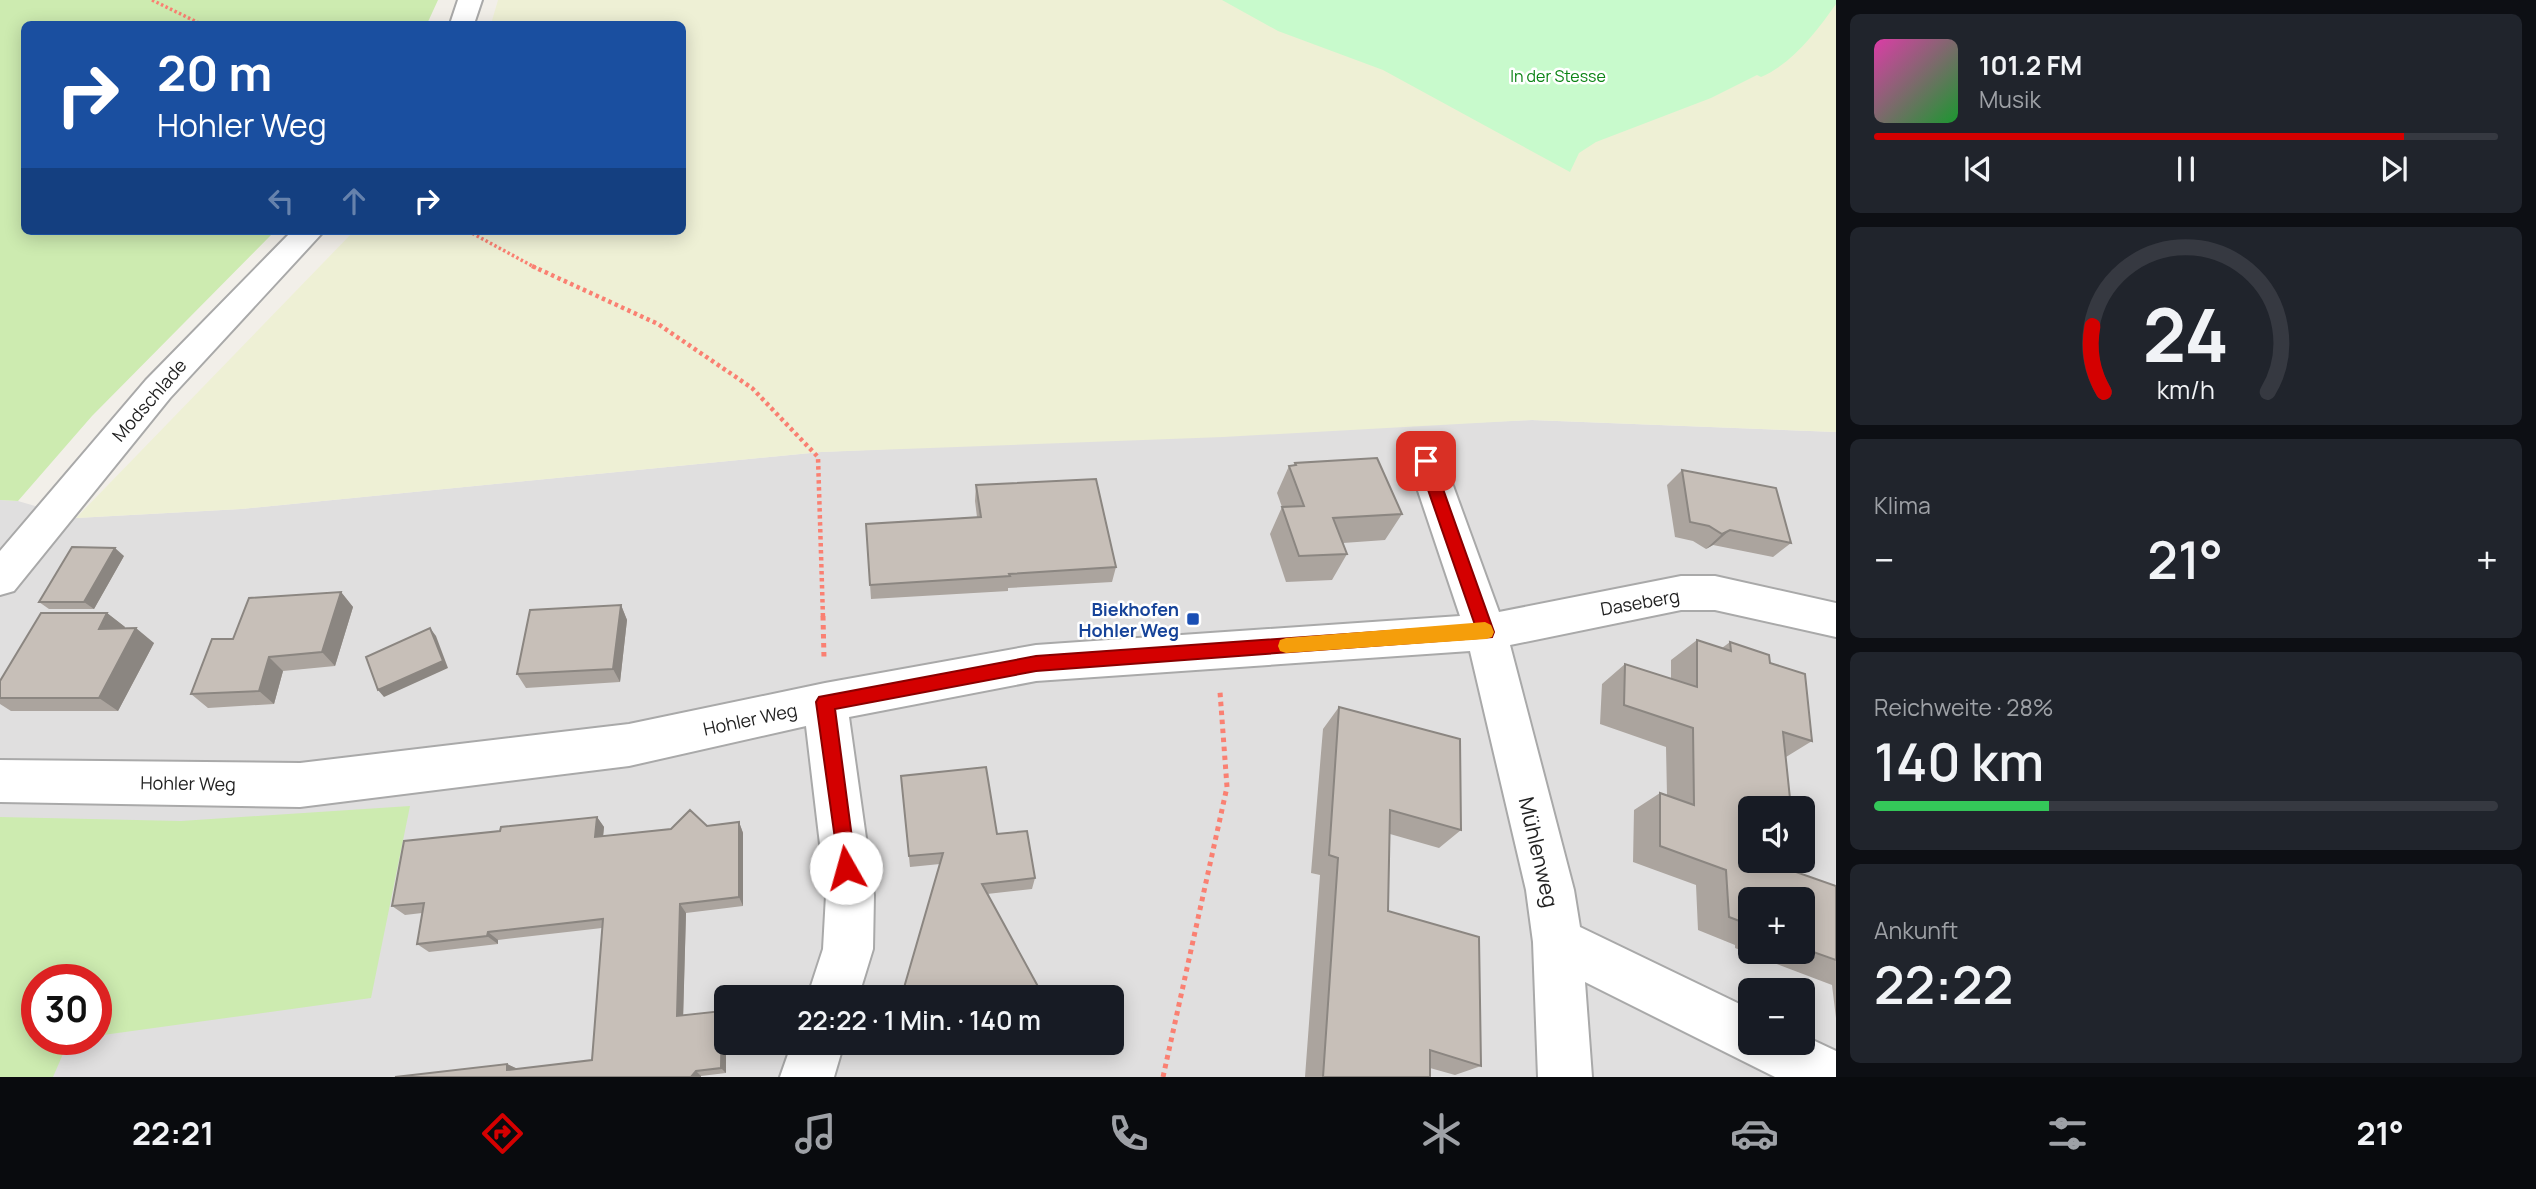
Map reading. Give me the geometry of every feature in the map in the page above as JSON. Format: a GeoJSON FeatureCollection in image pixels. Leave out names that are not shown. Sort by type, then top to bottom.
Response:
{"type":"FeatureCollection","features":[{"type":"Feature","properties":{"kind":"street"},"geometry":{"type":"LineString","coordinates":[[463,21],[470,0]]}},
{"type":"Feature","properties":{"kind":"street","name":"Modschlade"},"geometry":{"type":"LineString","coordinates":[[0,579],[158,389],[305,235]]}},
{"type":"Feature","properties":{"kind":"street"},"geometry":{"type":"LineString","coordinates":[[1426,461],[1486,632]]}},
{"type":"Feature","properties":{"kind":"street","name":"Daseberg"},"geometry":{"type":"LineString","coordinates":[[1486,632],[1681,593],[1715,593],[1836,620]]}},
{"type":"Feature","properties":{"kind":"street","name":"Hohler Weg"},"geometry":{"type":"LineString","coordinates":[[0,781],[300,785],[629,745],[825,702],[1036,663],[1486,632]]}},
{"type":"Feature","properties":{"kind":"street","name":"Mühlenweg"},"geometry":{"type":"LineString","coordinates":[[1486,632],[1550,890],[1558,942],[1565,1077]]}},
{"type":"Feature","properties":{"kind":"street"},"geometry":{"type":"LineString","coordinates":[[825,702],[850,895],[848,949],[836,985]]}},
{"type":"Feature","properties":{"kind":"street"},"geometry":{"type":"LineString","coordinates":[[1558,942],[1738,1031]]}},
{"type":"Feature","properties":{"kind":"street"},"geometry":{"type":"LineString","coordinates":[[807,1077],[814,1055]]}},
{"type":"Feature","properties":{"kind":"street"},"geometry":{"type":"LineString","coordinates":[[1787,1055],[1832,1077]]}},
{"type":"Feature","properties":{"kind":"path"},"geometry":{"type":"LineString","coordinates":[[152,0],[195,21]]}},
{"type":"Feature","properties":{"kind":"path"},"geometry":{"type":"LineString","coordinates":[[475,235],[515,258],[658,324],[752,388],[818,457],[825,702]]}},
{"type":"Feature","properties":{"kind":"path"},"geometry":{"type":"LineString","coordinates":[[1163,1077],[1227,787],[1220,692],[1224,650]]}},
{"type":"Feature","properties":{"kind":"shaded area"},"geometry":{"type":"Polygon","coordinates":[[[1532,420],[1836,432],[1836,1077],[0,1077],[0,500],[18,501],[76,518],[241,509],[821,452],[1532,420]]]}},
{"type":"Feature","properties":{"kind":"green space"},"geometry":{"type":"Polygon","coordinates":[[[0,0],[438,0],[428,21],[21,21],[21,235],[271,235],[92,416],[18,501],[0,500],[0,0]]]}},
{"type":"Feature","properties":{"kind":"green space"},"geometry":{"type":"Polygon","coordinates":[[[498,0],[1836,0],[1836,432],[1532,420],[1223,437],[821,452],[241,509],[76,518],[350,235],[686,235],[686,21],[492,21],[498,0]]]}},
{"type":"Feature","properties":{"kind":"green space","name":"In der Stesse"},"geometry":{"type":"Polygon","coordinates":[[[1222,0],[1836,0],[1836,4],[1803,46],[1772,71],[1761,77],[1757,75],[1711,98],[1596,142],[1579,153],[1570,172],[1383,70],[1278,31],[1222,0]]]}},
{"type":"Feature","properties":{"kind":"green space"},"geometry":{"type":"Polygon","coordinates":[[[410,806],[371,998],[112,1034],[112,964],[21,964],[21,1055],[63,1055],[53,1077],[0,1077],[0,817],[181,821],[410,806]]]}},
{"type":"Feature","properties":{"kind":"building"},"geometry":{"type":"Polygon","coordinates":[[[1377,458],[1402,514],[1333,518],[1347,554],[1299,556],[1282,507],[1304,506],[1289,466],[1296,465],[1295,463],[1377,458]]]}},
{"type":"Feature","properties":{"kind":"building"},"geometry":{"type":"Polygon","coordinates":[[[1682,470],[1776,488],[1791,543],[1730,530],[1722,534],[1709,526],[1690,522],[1682,470]]]}},
{"type":"Feature","properties":{"kind":"building"},"geometry":{"type":"Polygon","coordinates":[[[1096,479],[1116,567],[870,585],[866,524],[981,517],[976,485],[1096,479]]]}},
{"type":"Feature","properties":{"kind":"building"},"geometry":{"type":"Polygon","coordinates":[[[72,547],[115,548],[84,602],[39,602],[72,547]]]}},
{"type":"Feature","properties":{"kind":"building"},"geometry":{"type":"Polygon","coordinates":[[[341,592],[322,652],[269,657],[259,691],[191,694],[212,639],[233,639],[249,598],[341,592]]]}},
{"type":"Feature","properties":{"kind":"building"},"geometry":{"type":"Polygon","coordinates":[[[621,605],[613,669],[517,674],[530,610],[621,605]]]}},
{"type":"Feature","properties":{"kind":"building"},"geometry":{"type":"Polygon","coordinates":[[[41,613],[107,613],[99,629],[136,628],[99,698],[0,698],[0,681],[41,613]]]}},
{"type":"Feature","properties":{"kind":"building"},"geometry":{"type":"Polygon","coordinates":[[[430,628],[443,661],[378,690],[366,657],[430,628]]]}},
{"type":"Feature","properties":{"kind":"building"},"geometry":{"type":"Polygon","coordinates":[[[1697,640],[1731,651],[1730,642],[1769,655],[1770,663],[1805,674],[1812,741],[1783,732],[1790,796],[1738,796],[1738,873],[1799,873],[1836,886],[1836,960],[1815,953],[1815,887],[1738,887],[1738,920],[1729,917],[1726,870],[1660,846],[1660,793],[1694,805],[1693,728],[1624,705],[1625,664],[1697,687],[1697,640]]]}},
{"type":"Feature","properties":{"kind":"building"},"geometry":{"type":"Polygon","coordinates":[[[1339,707],[1460,739],[1461,830],[1390,810],[1388,911],[1479,937],[1481,1066],[1430,1050],[1430,1077],[1323,1077],[1338,858],[1329,855],[1339,707]]]}},
{"type":"Feature","properties":{"kind":"building"},"geometry":{"type":"Polygon","coordinates":[[[986,767],[997,834],[1027,831],[1035,878],[982,884],[1037,985],[905,985],[943,853],[909,856],[901,776],[986,767]]]}},
{"type":"Feature","properties":{"kind":"building"},"geometry":{"type":"Polygon","coordinates":[[[690,810],[707,826],[739,822],[739,897],[680,904],[677,1016],[714,1012],[714,1055],[721,1055],[721,1068],[696,1071],[691,1077],[395,1077],[507,1064],[507,1070],[592,1060],[603,919],[488,932],[487,936],[417,944],[424,903],[392,906],[404,841],[597,817],[595,837],[671,829],[690,810]]]}},
{"type":"Feature","properties":{"kind":"slow traffic"},"geometry":{"type":"LineString","coordinates":[[1286,646],[1486,632],[1485,630]]}},
{"type":"Feature","properties":{"kind":"place","name":"Biekhofen Hohler Weg"},"geometry":{"type":"Point","coordinates":[1193,619]}},
{"type":"Feature","properties":{"kind":"route"},"geometry":{"type":"LineString","coordinates":[[846,868],[825,702],[1036,663],[1486,632],[1426,461]]}}]}
